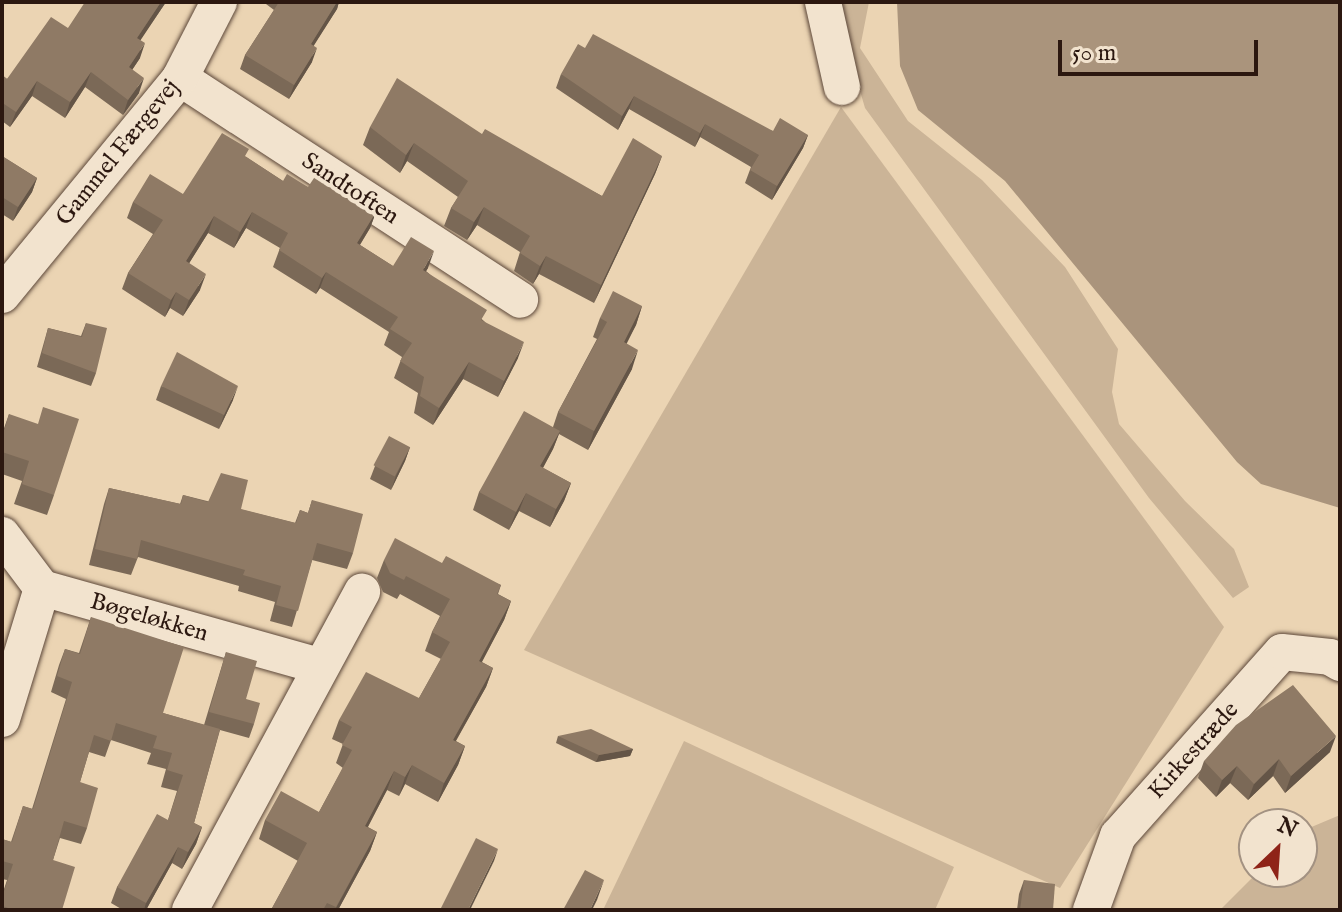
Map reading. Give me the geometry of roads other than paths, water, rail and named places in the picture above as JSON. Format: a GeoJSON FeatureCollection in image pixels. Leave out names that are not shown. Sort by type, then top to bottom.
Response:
{"type":"FeatureCollection","features":[{"type":"Feature","properties":{"kind":"street","name":"Gammel Færgevej"},"geometry":{"type":"LineString","coordinates":[[2,295],[180,78],[219,2]]}},
{"type":"Feature","properties":{"kind":"street"},"geometry":{"type":"LineString","coordinates":[[823,2],[842,87]]}},
{"type":"Feature","properties":{"kind":"street","name":"Sandtoften"},"geometry":{"type":"LineString","coordinates":[[180,78],[520,300]]}},
{"type":"Feature","properties":{"kind":"street"},"geometry":{"type":"LineString","coordinates":[[2,535],[42,588],[2,719]]}},
{"type":"Feature","properties":{"kind":"street","name":"Bøgeløkken"},"geometry":{"type":"LineString","coordinates":[[42,588],[320,666]]}},
{"type":"Feature","properties":{"kind":"street"},"geometry":{"type":"LineString","coordinates":[[190,910],[362,592]]}},
{"type":"Feature","properties":{"kind":"street","name":"Kirkestræde"},"geometry":{"type":"LineString","coordinates":[[1091,910],[1118,836],[1282,652],[1330,657],[1340,663]]}}]}
